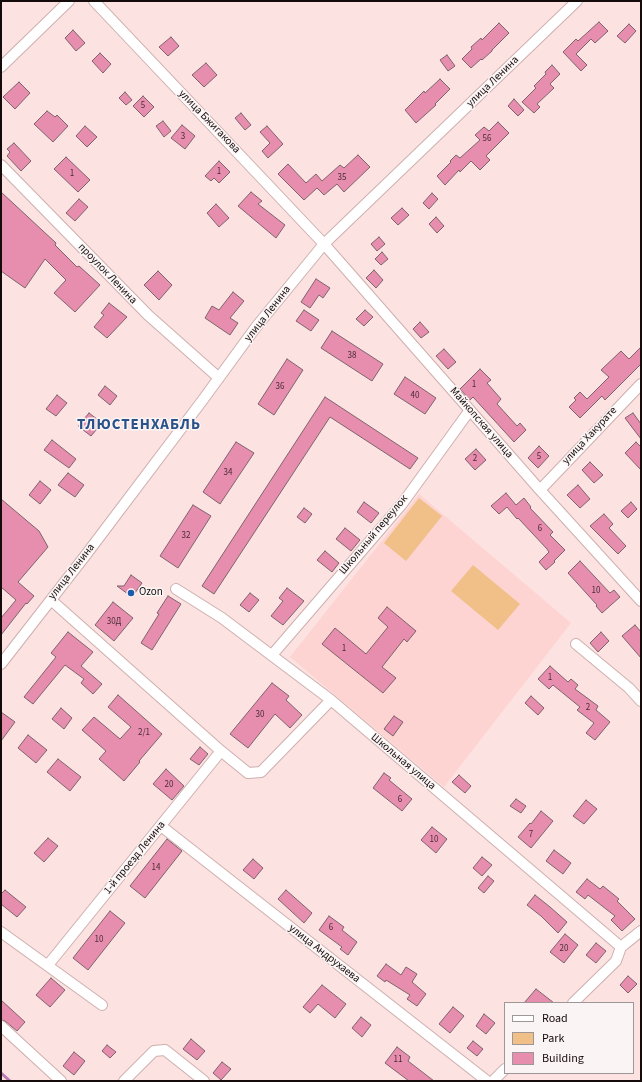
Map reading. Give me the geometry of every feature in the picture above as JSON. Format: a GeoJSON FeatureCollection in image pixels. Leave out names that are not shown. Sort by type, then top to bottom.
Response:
{"type":"FeatureCollection","features":[{"type":"Feature","properties":{"kind":"street"},"geometry":{"type":"LineString","coordinates":[[1,67],[69,1]]}},
{"type":"Feature","properties":{"kind":"street","name":"улица Бжигакова"},"geometry":{"type":"LineString","coordinates":[[94,1],[324,244]]}},
{"type":"Feature","properties":{"kind":"street","name":"улица Ленина"},"geometry":{"type":"LineString","coordinates":[[1,664],[219,378],[256,327],[324,244],[577,1]]}},
{"type":"Feature","properties":{"kind":"street","name":"проулок Ленина"},"geometry":{"type":"LineString","coordinates":[[1,165],[148,315],[219,378]]}},
{"type":"Feature","properties":{"kind":"street","name":"Майкопская улица"},"geometry":{"type":"LineString","coordinates":[[324,244],[540,490],[641,601]]}},
{"type":"Feature","properties":{"kind":"street","name":"улица Хакурате"},"geometry":{"type":"LineString","coordinates":[[540,490],[641,384]]}},
{"type":"Feature","properties":{"kind":"street","name":"Школьный переулок"},"geometry":{"type":"LineString","coordinates":[[272,655],[402,504],[470,410]]}},
{"type":"Feature","properties":{"kind":"street","name":"Школьная улица"},"geometry":{"type":"LineString","coordinates":[[176,589],[210,609],[331,700],[621,947]]}},
{"type":"Feature","properties":{"kind":"street"},"geometry":{"type":"LineString","coordinates":[[51,600],[221,752],[248,773],[261,772],[331,700]]}},
{"type":"Feature","properties":{"kind":"street"},"geometry":{"type":"LineString","coordinates":[[576,644],[629,688],[641,701]]}},
{"type":"Feature","properties":{"kind":"street","name":"1-й проезд Ленина"},"geometry":{"type":"LineString","coordinates":[[48,966],[221,752]]}},
{"type":"Feature","properties":{"kind":"street","name":"улица Андрухаева"},"geometry":{"type":"LineString","coordinates":[[161,826],[487,1081]]}},
{"type":"Feature","properties":{"kind":"street"},"geometry":{"type":"LineString","coordinates":[[575,1002],[616,961],[621,947],[641,931]]}},
{"type":"Feature","properties":{"kind":"street"},"geometry":{"type":"LineString","coordinates":[[1,932],[102,1005]]}},
{"type":"Feature","properties":{"kind":"street"},"geometry":{"type":"LineString","coordinates":[[1,1026],[61,1081]]}},
{"type":"Feature","properties":{"kind":"street"},"geometry":{"type":"LineString","coordinates":[[124,1081],[154,1051],[165,1050],[204,1081]]}},
{"type":"Feature","properties":{"kind":"street"},"geometry":{"type":"LineString","coordinates":[[493,1081],[504,1071]]}},
{"type":"Feature","properties":{"kind":"shaded area"},"geometry":{"type":"Polygon","coordinates":[[[419,494],[571,623],[444,787],[290,657],[419,494]]]}},
{"type":"Feature","properties":{"kind":"green space"},"geometry":{"type":"Polygon","coordinates":[[[419,498],[442,516],[406,561],[384,543],[419,498]]]}},
{"type":"Feature","properties":{"kind":"green space"},"geometry":{"type":"Polygon","coordinates":[[[473,565],[520,604],[498,630],[451,591],[473,565]]]}},
{"type":"Feature","properties":{"kind":"building"},"geometry":{"type":"Polygon","coordinates":[[[599,22],[608,31],[595,43],[591,39],[576,54],[587,65],[581,71],[563,52],[576,39],[578,41],[599,22]]]}},
{"type":"Feature","properties":{"kind":"building"},"geometry":{"type":"Polygon","coordinates":[[[499,23],[509,33],[492,51],[471,68],[462,59],[472,49],[471,47],[481,38],[482,40],[499,23]]]}},
{"type":"Feature","properties":{"kind":"building"},"geometry":{"type":"Polygon","coordinates":[[[629,24],[636,31],[625,43],[617,36],[629,24]]]}},
{"type":"Feature","properties":{"kind":"building"},"geometry":{"type":"Polygon","coordinates":[[[73,30],[85,43],[76,51],[65,38],[73,30]]]}},
{"type":"Feature","properties":{"kind":"building"},"geometry":{"type":"Polygon","coordinates":[[[171,37],[179,46],[168,56],[159,47],[171,37]]]}},
{"type":"Feature","properties":{"kind":"building"},"geometry":{"type":"Polygon","coordinates":[[[100,53],[111,64],[103,73],[92,61],[100,53]]]}},
{"type":"Feature","properties":{"kind":"building"},"geometry":{"type":"Polygon","coordinates":[[[447,55],[455,66],[448,71],[440,60],[447,55]]]}},
{"type":"Feature","properties":{"kind":"building"},"geometry":{"type":"Polygon","coordinates":[[[206,63],[217,75],[204,87],[192,75],[206,63]]]}},
{"type":"Feature","properties":{"kind":"building"},"geometry":{"type":"Polygon","coordinates":[[[552,65],[560,74],[550,84],[554,88],[537,104],[540,107],[534,113],[522,102],[536,88],[534,86],[546,74],[545,72],[552,65]]]}},
{"type":"Feature","properties":{"kind":"building"},"geometry":{"type":"Polygon","coordinates":[[[440,79],[450,89],[435,104],[436,105],[416,123],[405,110],[424,91],[425,93],[440,79]]]}},
{"type":"Feature","properties":{"kind":"building"},"geometry":{"type":"Polygon","coordinates":[[[19,82],[30,93],[15,109],[3,97],[19,82]]]}},
{"type":"Feature","properties":{"kind":"building"},"geometry":{"type":"Polygon","coordinates":[[[125,92],[132,100],[126,105],[119,98],[125,92]]]}},
{"type":"Feature","properties":{"kind":"building"},"geometry":{"type":"Polygon","coordinates":[[[143,96],[154,107],[144,117],[133,106],[143,96]]]}},
{"type":"Feature","properties":{"kind":"building"},"geometry":{"type":"Polygon","coordinates":[[[514,99],[524,110],[518,116],[508,106],[514,99]]]}},
{"type":"Feature","properties":{"kind":"building"},"geometry":{"type":"Polygon","coordinates":[[[47,111],[55,117],[57,115],[68,126],[53,142],[34,124],[47,111]]]}},
{"type":"Feature","properties":{"kind":"building"},"geometry":{"type":"Polygon","coordinates":[[[241,113],[251,125],[245,130],[235,118],[241,113]]]}},
{"type":"Feature","properties":{"kind":"building"},"geometry":{"type":"Polygon","coordinates":[[[163,121],[171,131],[164,137],[156,126],[163,121]]]}},
{"type":"Feature","properties":{"kind":"building"},"geometry":{"type":"Polygon","coordinates":[[[498,122],[509,133],[486,156],[490,160],[480,170],[471,161],[460,172],[459,170],[445,185],[437,176],[456,155],[460,158],[480,140],[475,135],[484,127],[489,131],[498,122]]]}},
{"type":"Feature","properties":{"kind":"building"},"geometry":{"type":"Polygon","coordinates":[[[182,125],[195,136],[185,149],[171,138],[182,125]]]}},
{"type":"Feature","properties":{"kind":"building"},"geometry":{"type":"Polygon","coordinates":[[[85,126],[97,137],[87,147],[76,136],[85,126]]]}},
{"type":"Feature","properties":{"kind":"building"},"geometry":{"type":"Polygon","coordinates":[[[267,126],[283,144],[268,158],[262,151],[270,143],[260,132],[267,126]]]}},
{"type":"Feature","properties":{"kind":"building"},"geometry":{"type":"Polygon","coordinates":[[[14,143],[31,161],[21,171],[7,156],[10,152],[7,149],[14,143]]]}},
{"type":"Feature","properties":{"kind":"building"},"geometry":{"type":"Polygon","coordinates":[[[358,155],[370,167],[344,192],[337,184],[324,195],[317,188],[304,200],[278,174],[288,164],[306,183],[316,174],[322,181],[340,165],[344,168],[358,155]]]}},
{"type":"Feature","properties":{"kind":"building"},"geometry":{"type":"Polygon","coordinates":[[[66,157],[90,180],[78,192],[54,169],[66,157]]]}},
{"type":"Feature","properties":{"kind":"building"},"geometry":{"type":"Polygon","coordinates":[[[219,161],[230,172],[219,183],[214,178],[211,181],[205,176],[219,161]]]}},
{"type":"Feature","properties":{"kind":"building"},"geometry":{"type":"Polygon","coordinates":[[[1,192],[56,243],[55,245],[77,267],[79,266],[100,285],[75,312],[54,293],[66,280],[45,259],[25,288],[1,271],[1,192]]]}},
{"type":"Feature","properties":{"kind":"building"},"geometry":{"type":"Polygon","coordinates":[[[251,192],[262,201],[258,204],[285,225],[276,238],[238,206],[251,192]]]}},
{"type":"Feature","properties":{"kind":"building"},"geometry":{"type":"Polygon","coordinates":[[[432,193],[438,199],[429,209],[423,203],[432,193]]]}},
{"type":"Feature","properties":{"kind":"building"},"geometry":{"type":"Polygon","coordinates":[[[79,199],[88,207],[75,221],[66,213],[79,199]]]}},
{"type":"Feature","properties":{"kind":"building"},"geometry":{"type":"Polygon","coordinates":[[[216,204],[229,218],[219,227],[207,213],[216,204]]]}},
{"type":"Feature","properties":{"kind":"building"},"geometry":{"type":"Polygon","coordinates":[[[402,208],[409,215],[398,225],[391,218],[402,208]]]}},
{"type":"Feature","properties":{"kind":"building"},"geometry":{"type":"Polygon","coordinates":[[[436,217],[444,226],[437,233],[429,224],[436,217]]]}},
{"type":"Feature","properties":{"kind":"building"},"geometry":{"type":"Polygon","coordinates":[[[379,237],[385,244],[377,251],[371,244],[379,237]]]}},
{"type":"Feature","properties":{"kind":"building"},"geometry":{"type":"Polygon","coordinates":[[[382,252],[388,259],[381,265],[375,259],[382,252]]]}},
{"type":"Feature","properties":{"kind":"building"},"geometry":{"type":"Polygon","coordinates":[[[374,270],[383,280],[376,288],[366,278],[374,270]]]}},
{"type":"Feature","properties":{"kind":"building"},"geometry":{"type":"Polygon","coordinates":[[[158,271],[172,285],[159,300],[144,285],[158,271]]]}},
{"type":"Feature","properties":{"kind":"building"},"geometry":{"type":"Polygon","coordinates":[[[316,279],[330,288],[323,298],[319,295],[310,308],[301,302],[316,279]]]}},
{"type":"Feature","properties":{"kind":"building"},"geometry":{"type":"Polygon","coordinates":[[[233,292],[244,301],[230,318],[238,323],[230,335],[205,318],[212,306],[219,310],[233,292]]]}},
{"type":"Feature","properties":{"kind":"building"},"geometry":{"type":"Polygon","coordinates":[[[109,303],[127,317],[107,338],[94,327],[104,315],[101,313],[109,303]]]}},
{"type":"Feature","properties":{"kind":"building"},"geometry":{"type":"Polygon","coordinates":[[[304,310],[319,320],[311,331],[296,321],[304,310]]]}},
{"type":"Feature","properties":{"kind":"building"},"geometry":{"type":"Polygon","coordinates":[[[365,310],[373,317],[364,326],[356,319],[365,310]]]}},
{"type":"Feature","properties":{"kind":"building"},"geometry":{"type":"Polygon","coordinates":[[[420,322],[429,332],[421,338],[413,329],[420,322]]]}},
{"type":"Feature","properties":{"kind":"building"},"geometry":{"type":"Polygon","coordinates":[[[332,331],[383,364],[372,381],[321,348],[332,331]]]}},
{"type":"Feature","properties":{"kind":"building"},"geometry":{"type":"Polygon","coordinates":[[[641,347],[641,364],[605,400],[602,396],[580,418],[569,407],[576,400],[574,398],[580,392],[587,399],[609,377],[601,370],[621,351],[629,359],[641,347]]]}},
{"type":"Feature","properties":{"kind":"building"},"geometry":{"type":"Polygon","coordinates":[[[444,349],[456,362],[448,369],[436,356],[444,349]]]}},
{"type":"Feature","properties":{"kind":"building"},"geometry":{"type":"Polygon","coordinates":[[[287,359],[303,370],[274,415],[258,404],[287,359]]]}},
{"type":"Feature","properties":{"kind":"building"},"geometry":{"type":"Polygon","coordinates":[[[480,369],[491,380],[487,383],[501,399],[497,404],[517,426],[520,423],[526,430],[514,442],[473,397],[470,400],[460,389],[480,369]]]}},
{"type":"Feature","properties":{"kind":"building"},"geometry":{"type":"Polygon","coordinates":[[[405,377],[436,398],[425,414],[394,394],[405,377]]]}},
{"type":"Feature","properties":{"kind":"building"},"geometry":{"type":"Polygon","coordinates":[[[105,386],[117,396],[110,405],[98,395],[105,386]]]}},
{"type":"Feature","properties":{"kind":"building"},"geometry":{"type":"Polygon","coordinates":[[[57,395],[67,403],[56,416],[46,409],[57,395]]]}},
{"type":"Feature","properties":{"kind":"building"},"geometry":{"type":"Polygon","coordinates":[[[325,397],[418,458],[410,469],[330,417],[214,594],[202,586],[325,397]]]}},
{"type":"Feature","properties":{"kind":"building"},"geometry":{"type":"Polygon","coordinates":[[[89,413],[102,423],[91,436],[78,426],[89,413]]]}},
{"type":"Feature","properties":{"kind":"building"},"geometry":{"type":"Polygon","coordinates":[[[633,413],[641,424],[641,439],[625,418],[633,413]]]}},
{"type":"Feature","properties":{"kind":"building"},"geometry":{"type":"Polygon","coordinates":[[[52,440],[76,459],[69,468],[44,450],[52,440]]]}},
{"type":"Feature","properties":{"kind":"building"},"geometry":{"type":"Polygon","coordinates":[[[236,442],[254,453],[220,504],[203,492],[236,442]]]}},
{"type":"Feature","properties":{"kind":"building"},"geometry":{"type":"Polygon","coordinates":[[[636,442],[641,447],[641,470],[625,453],[636,442]]]}},
{"type":"Feature","properties":{"kind":"building"},"geometry":{"type":"Polygon","coordinates":[[[539,446],[549,456],[538,468],[528,458],[539,446]]]}},
{"type":"Feature","properties":{"kind":"building"},"geometry":{"type":"Polygon","coordinates":[[[476,449],[486,460],[475,470],[465,459],[476,449]]]}},
{"type":"Feature","properties":{"kind":"building"},"geometry":{"type":"Polygon","coordinates":[[[590,462],[603,475],[594,483],[582,470],[590,462]]]}},
{"type":"Feature","properties":{"kind":"building"},"geometry":{"type":"Polygon","coordinates":[[[68,473],[84,485],[75,497],[58,485],[68,473]]]}},
{"type":"Feature","properties":{"kind":"building"},"geometry":{"type":"Polygon","coordinates":[[[40,481],[51,490],[40,504],[29,495],[40,481]]]}},
{"type":"Feature","properties":{"kind":"building"},"geometry":{"type":"Polygon","coordinates":[[[578,485],[590,499],[580,508],[567,495],[578,485]]]}},
{"type":"Feature","properties":{"kind":"building"},"geometry":{"type":"Polygon","coordinates":[[[506,493],[516,505],[524,498],[531,507],[530,508],[553,532],[550,535],[565,550],[546,570],[539,562],[549,552],[547,549],[507,507],[499,514],[491,506],[506,493]]]}},
{"type":"Feature","properties":{"kind":"building"},"geometry":{"type":"Polygon","coordinates":[[[1,499],[39,531],[48,547],[18,582],[34,596],[27,604],[26,603],[1,635],[1,618],[16,600],[1,587],[1,499]]]}},
{"type":"Feature","properties":{"kind":"building"},"geometry":{"type":"Polygon","coordinates":[[[364,502],[379,513],[371,523],[357,512],[364,502]]]}},
{"type":"Feature","properties":{"kind":"building"},"geometry":{"type":"Polygon","coordinates":[[[631,502],[637,509],[628,518],[621,511],[631,502]]]}},
{"type":"Feature","properties":{"kind":"building"},"geometry":{"type":"Polygon","coordinates":[[[193,505],[211,516],[178,568],[160,556],[193,505]]]}},
{"type":"Feature","properties":{"kind":"building"},"geometry":{"type":"Polygon","coordinates":[[[304,508],[312,514],[305,523],[297,517],[304,508]]]}},
{"type":"Feature","properties":{"kind":"building"},"geometry":{"type":"Polygon","coordinates":[[[604,514],[613,524],[609,528],[626,546],[618,554],[590,526],[604,514]]]}},
{"type":"Feature","properties":{"kind":"building"},"geometry":{"type":"Polygon","coordinates":[[[345,528],[360,540],[351,551],[336,539],[345,528]]]}},
{"type":"Feature","properties":{"kind":"building"},"geometry":{"type":"Polygon","coordinates":[[[325,551],[339,563],[332,572],[317,560],[325,551]]]}},
{"type":"Feature","properties":{"kind":"building"},"geometry":{"type":"Polygon","coordinates":[[[580,561],[610,593],[614,590],[620,597],[602,613],[596,606],[597,605],[568,573],[580,561]]]}},
{"type":"Feature","properties":{"kind":"building"},"geometry":{"type":"Polygon","coordinates":[[[131,575],[142,583],[132,597],[117,586],[124,586],[131,575]]]}},
{"type":"Feature","properties":{"kind":"building"},"geometry":{"type":"Polygon","coordinates":[[[287,588],[304,601],[283,625],[271,616],[283,601],[279,598],[287,588]]]}},
{"type":"Feature","properties":{"kind":"building"},"geometry":{"type":"Polygon","coordinates":[[[250,593],[259,600],[249,612],[240,605],[250,593]]]}},
{"type":"Feature","properties":{"kind":"building"},"geometry":{"type":"Polygon","coordinates":[[[168,596],[181,604],[152,650],[141,643],[168,596]]]}},
{"type":"Feature","properties":{"kind":"building"},"geometry":{"type":"Polygon","coordinates":[[[113,602],[133,618],[114,641],[95,625],[113,602]]]}},
{"type":"Feature","properties":{"kind":"building"},"geometry":{"type":"Polygon","coordinates":[[[387,607],[416,631],[407,642],[404,639],[382,667],[396,678],[383,693],[322,644],[335,628],[366,654],[388,627],[378,618],[387,607]]]}},
{"type":"Feature","properties":{"kind":"building"},"geometry":{"type":"Polygon","coordinates":[[[635,625],[641,632],[641,658],[622,636],[635,625]]]}},
{"type":"Feature","properties":{"kind":"building"},"geometry":{"type":"Polygon","coordinates":[[[68,632],[93,652],[81,666],[102,684],[93,694],[81,683],[84,679],[65,665],[33,704],[24,697],[56,657],[51,653],[68,632]]]}},
{"type":"Feature","properties":{"kind":"building"},"geometry":{"type":"Polygon","coordinates":[[[601,632],[609,641],[598,652],[590,643],[601,632]]]}},
{"type":"Feature","properties":{"kind":"building"},"geometry":{"type":"Polygon","coordinates":[[[550,666],[568,682],[571,679],[578,685],[575,689],[598,706],[596,710],[610,722],[595,740],[586,733],[594,723],[577,710],[580,707],[553,685],[549,689],[538,679],[550,666]]]}},
{"type":"Feature","properties":{"kind":"building"},"geometry":{"type":"Polygon","coordinates":[[[272,683],[289,696],[286,700],[302,715],[290,728],[275,714],[248,748],[230,734],[272,683]]]}},
{"type":"Feature","properties":{"kind":"building"},"geometry":{"type":"Polygon","coordinates":[[[118,695],[162,734],[124,781],[99,759],[106,751],[82,730],[94,717],[120,739],[131,727],[108,707],[118,695]]]}},
{"type":"Feature","properties":{"kind":"building"},"geometry":{"type":"Polygon","coordinates":[[[531,696],[544,708],[538,715],[525,703],[531,696]]]}},
{"type":"Feature","properties":{"kind":"building"},"geometry":{"type":"Polygon","coordinates":[[[61,708],[72,718],[64,729],[52,719],[61,708]]]}},
{"type":"Feature","properties":{"kind":"building"},"geometry":{"type":"Polygon","coordinates":[[[1,712],[15,722],[1,741],[1,712]]]}},
{"type":"Feature","properties":{"kind":"building"},"geometry":{"type":"Polygon","coordinates":[[[394,716],[403,722],[393,736],[384,729],[394,716]]]}},
{"type":"Feature","properties":{"kind":"building"},"geometry":{"type":"Polygon","coordinates":[[[28,735],[47,750],[36,763],[18,748],[28,735]]]}},
{"type":"Feature","properties":{"kind":"building"},"geometry":{"type":"Polygon","coordinates":[[[200,747],[208,754],[199,765],[190,759],[200,747]]]}},
{"type":"Feature","properties":{"kind":"building"},"geometry":{"type":"Polygon","coordinates":[[[58,759],[81,777],[70,791],[47,772],[58,759]]]}},
{"type":"Feature","properties":{"kind":"building"},"geometry":{"type":"Polygon","coordinates":[[[166,769],[184,786],[172,800],[153,784],[166,769]]]}},
{"type":"Feature","properties":{"kind":"building"},"geometry":{"type":"Polygon","coordinates":[[[384,773],[391,778],[389,780],[412,799],[402,811],[373,788],[384,773]]]}},
{"type":"Feature","properties":{"kind":"building"},"geometry":{"type":"Polygon","coordinates":[[[459,775],[471,786],[465,793],[452,782],[459,775]]]}},
{"type":"Feature","properties":{"kind":"building"},"geometry":{"type":"Polygon","coordinates":[[[516,799],[526,806],[521,813],[510,806],[516,799]]]}},
{"type":"Feature","properties":{"kind":"building"},"geometry":{"type":"Polygon","coordinates":[[[586,800],[597,809],[584,824],[573,816],[586,800]]]}},
{"type":"Feature","properties":{"kind":"building"},"geometry":{"type":"Polygon","coordinates":[[[541,811],[553,821],[531,848],[518,837],[541,811]]]}},
{"type":"Feature","properties":{"kind":"building"},"geometry":{"type":"Polygon","coordinates":[[[432,827],[447,839],[436,853],[421,840],[432,827]]]}},
{"type":"Feature","properties":{"kind":"building"},"geometry":{"type":"Polygon","coordinates":[[[48,838],[58,846],[44,862],[34,853],[48,838]]]}},
{"type":"Feature","properties":{"kind":"building"},"geometry":{"type":"Polygon","coordinates":[[[167,839],[182,851],[145,898],[130,886],[167,839]]]}},
{"type":"Feature","properties":{"kind":"building"},"geometry":{"type":"Polygon","coordinates":[[[554,850],[571,863],[563,874],[546,861],[554,850]]]}},
{"type":"Feature","properties":{"kind":"building"},"geometry":{"type":"Polygon","coordinates":[[[482,857],[492,865],[482,876],[473,868],[482,857]]]}},
{"type":"Feature","properties":{"kind":"building"},"geometry":{"type":"Polygon","coordinates":[[[253,859],[263,868],[254,879],[243,870],[253,859]]]}},
{"type":"Feature","properties":{"kind":"building"},"geometry":{"type":"Polygon","coordinates":[[[488,876],[494,881],[484,893],[478,888],[488,876]]]}},
{"type":"Feature","properties":{"kind":"building"},"geometry":{"type":"Polygon","coordinates":[[[587,879],[600,889],[603,886],[619,899],[617,901],[635,919],[622,931],[611,920],[615,916],[588,895],[585,899],[576,892],[587,879]]]}},
{"type":"Feature","properties":{"kind":"building"},"geometry":{"type":"Polygon","coordinates":[[[5,890],[26,907],[17,917],[1,904],[1,894],[5,890]]]}},
{"type":"Feature","properties":{"kind":"building"},"geometry":{"type":"Polygon","coordinates":[[[286,890],[312,913],[304,923],[278,899],[286,890]]]}},
{"type":"Feature","properties":{"kind":"building"},"geometry":{"type":"Polygon","coordinates":[[[535,895],[567,922],[558,933],[541,916],[527,905],[535,895]]]}},
{"type":"Feature","properties":{"kind":"building"},"geometry":{"type":"Polygon","coordinates":[[[110,911],[125,923],[88,970],[73,958],[110,911]]]}},
{"type":"Feature","properties":{"kind":"building"},"geometry":{"type":"Polygon","coordinates":[[[329,916],[344,927],[342,930],[357,942],[348,955],[340,949],[342,947],[319,930],[329,916]]]}},
{"type":"Feature","properties":{"kind":"building"},"geometry":{"type":"Polygon","coordinates":[[[565,934],[578,945],[564,963],[550,952],[565,934]]]}},
{"type":"Feature","properties":{"kind":"building"},"geometry":{"type":"Polygon","coordinates":[[[596,943],[606,951],[596,963],[586,955],[596,943]]]}},
{"type":"Feature","properties":{"kind":"building"},"geometry":{"type":"Polygon","coordinates":[[[386,964],[401,975],[406,967],[417,974],[412,982],[426,994],[417,1006],[407,999],[410,995],[386,980],[385,982],[377,976],[386,964]]]}},
{"type":"Feature","properties":{"kind":"building"},"geometry":{"type":"Polygon","coordinates":[[[628,976],[637,984],[628,993],[620,985],[628,976]]]}},
{"type":"Feature","properties":{"kind":"building"},"geometry":{"type":"Polygon","coordinates":[[[51,978],[65,990],[50,1007],[36,995],[51,978]]]}},
{"type":"Feature","properties":{"kind":"building"},"geometry":{"type":"Polygon","coordinates":[[[322,985],[346,1004],[335,1018],[318,1004],[310,1013],[303,1007],[322,985]]]}},
{"type":"Feature","properties":{"kind":"building"},"geometry":{"type":"Polygon","coordinates":[[[536,989],[553,1002],[525,1002],[536,989]]]}},
{"type":"Feature","properties":{"kind":"building"},"geometry":{"type":"Polygon","coordinates":[[[1,1000],[25,1022],[17,1031],[5,1021],[1,1020],[1,1000]]]}},
{"type":"Feature","properties":{"kind":"building"},"geometry":{"type":"Polygon","coordinates":[[[453,1007],[464,1016],[450,1033],[439,1024],[453,1007]]]}},
{"type":"Feature","properties":{"kind":"building"},"geometry":{"type":"Polygon","coordinates":[[[484,1014],[495,1023],[486,1034],[476,1026],[484,1014]]]}},
{"type":"Feature","properties":{"kind":"building"},"geometry":{"type":"Polygon","coordinates":[[[361,1017],[371,1025],[362,1037],[352,1028],[361,1017]]]}},
{"type":"Feature","properties":{"kind":"building"},"geometry":{"type":"Polygon","coordinates":[[[191,1039],[205,1051],[197,1060],[183,1049],[191,1039]]]}},
{"type":"Feature","properties":{"kind":"building"},"geometry":{"type":"Polygon","coordinates":[[[473,1041],[483,1049],[477,1056],[467,1048],[473,1041]]]}},
{"type":"Feature","properties":{"kind":"building"},"geometry":{"type":"Polygon","coordinates":[[[107,1045],[116,1052],[110,1058],[102,1051],[107,1045]]]}},
{"type":"Feature","properties":{"kind":"building"},"geometry":{"type":"Polygon","coordinates":[[[397,1047],[410,1057],[408,1061],[434,1081],[409,1081],[385,1063],[397,1047]]]}},
{"type":"Feature","properties":{"kind":"building"},"geometry":{"type":"Polygon","coordinates":[[[74,1052],[85,1061],[74,1075],[63,1066],[74,1052]]]}},
{"type":"Feature","properties":{"kind":"building"},"geometry":{"type":"Polygon","coordinates":[[[222,1062],[231,1069],[221,1080],[213,1073],[222,1062]]]}},
{"type":"Feature","properties":{"kind":"waterway"},"geometry":{"type":"LineString","coordinates":[[1,1073],[10,1081]]}},
{"type":"Feature","properties":{"kind":"place","name":"Ozon"},"geometry":{"type":"Point","coordinates":[131,593]}},
{"type":"Feature","properties":{"kind":"district","name":"ТЛЮСТЕНХАБЛЬ"},"geometry":{"type":"Point","coordinates":[139,426]}}]}
